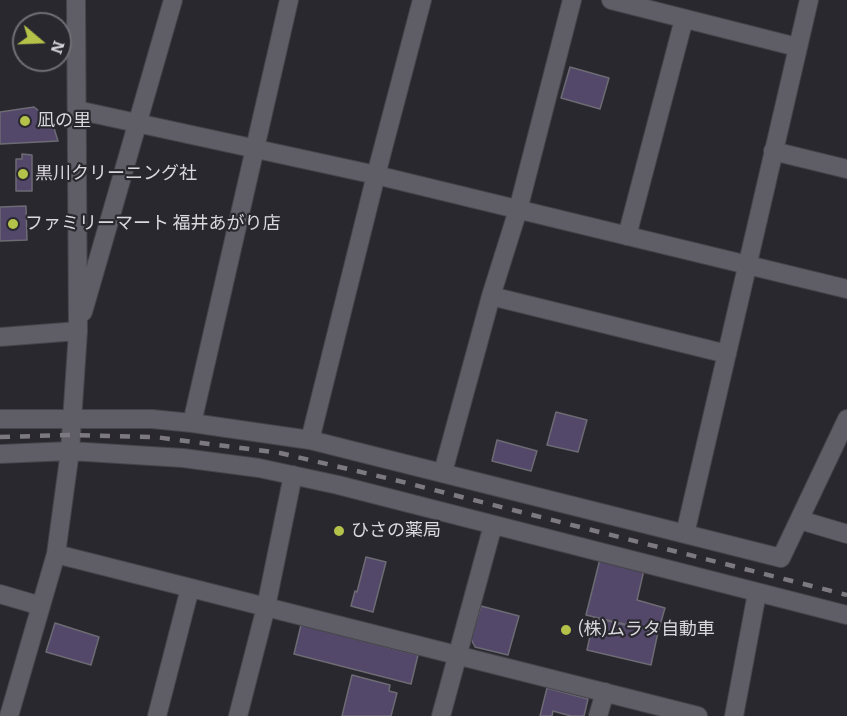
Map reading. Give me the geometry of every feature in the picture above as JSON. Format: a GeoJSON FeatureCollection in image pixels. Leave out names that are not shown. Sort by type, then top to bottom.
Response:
{"type":"FeatureCollection","features":[{"type":"Feature","properties":{"kind":"street"},"geometry":{"type":"LineString","coordinates":[[9,716],[8,690],[41,606],[56,554],[70,451],[78,332],[76,0]]}},
{"type":"Feature","properties":{"kind":"street"},"geometry":{"type":"LineString","coordinates":[[78,332],[173,0]]}},
{"type":"Feature","properties":{"kind":"street"},"geometry":{"type":"LineString","coordinates":[[192,423],[289,0]]}},
{"type":"Feature","properties":{"kind":"street"},"geometry":{"type":"LineString","coordinates":[[310,440],[422,0]]}},
{"type":"Feature","properties":{"kind":"street"},"geometry":{"type":"LineString","coordinates":[[443,472],[491,296],[518,210],[572,0]]}},
{"type":"Feature","properties":{"kind":"street"},"geometry":{"type":"LineString","coordinates":[[611,0],[797,47]]}},
{"type":"Feature","properties":{"kind":"street"},"geometry":{"type":"LineString","coordinates":[[686,534],[808,0]]}},
{"type":"Feature","properties":{"kind":"street"},"geometry":{"type":"LineString","coordinates":[[627,236],[684,19]]}},
{"type":"Feature","properties":{"kind":"street"},"geometry":{"type":"LineString","coordinates":[[77,110],[376,175],[847,289]]}},
{"type":"Feature","properties":{"kind":"street"},"geometry":{"type":"LineString","coordinates":[[773,151],[847,169]]}},
{"type":"Feature","properties":{"kind":"street"},"geometry":{"type":"LineString","coordinates":[[491,296],[727,354]]}},
{"type":"Feature","properties":{"kind":"street"},"geometry":{"type":"LineString","coordinates":[[0,337],[78,332]]}},
{"type":"Feature","properties":{"kind":"street"},"geometry":{"type":"LineString","coordinates":[[0,419],[152,419],[310,440],[781,558],[847,419]]}},
{"type":"Feature","properties":{"kind":"street"},"geometry":{"type":"LineString","coordinates":[[0,454],[70,451],[183,458],[259,468],[338,485],[847,615]]}},
{"type":"Feature","properties":{"kind":"street"},"geometry":{"type":"LineString","coordinates":[[238,716],[266,607],[293,475]]}},
{"type":"Feature","properties":{"kind":"street"},"geometry":{"type":"LineString","coordinates":[[800,520],[847,534]]}},
{"type":"Feature","properties":{"kind":"street"},"geometry":{"type":"LineString","coordinates":[[441,716],[493,525]]}},
{"type":"Feature","properties":{"kind":"street"},"geometry":{"type":"LineString","coordinates":[[56,554],[698,716]]}},
{"type":"Feature","properties":{"kind":"street"},"geometry":{"type":"LineString","coordinates":[[157,716],[189,588]]}},
{"type":"Feature","properties":{"kind":"street"},"geometry":{"type":"LineString","coordinates":[[734,716],[757,593]]}},
{"type":"Feature","properties":{"kind":"street"},"geometry":{"type":"LineString","coordinates":[[0,594],[41,606]]}},
{"type":"Feature","properties":{"kind":"street"},"geometry":{"type":"LineString","coordinates":[[598,716],[605,692]]}},
{"type":"Feature","properties":{"kind":"building"},"geometry":{"type":"Polygon","coordinates":[[[570,67],[609,78],[600,109],[561,98],[570,67]]]}},
{"type":"Feature","properties":{"kind":"building","name":"凪の里"},"geometry":{"type":"Polygon","coordinates":[[[34,107],[54,128],[58,141],[0,144],[0,112],[34,107]]]}},
{"type":"Feature","properties":{"kind":"building"},"geometry":{"type":"Polygon","coordinates":[[[22,154],[32,155],[32,191],[16,191],[16,159],[22,159],[22,154]]]}},
{"type":"Feature","properties":{"kind":"building","name":"ファミリーマート 福井あがり店"},"geometry":{"type":"Polygon","coordinates":[[[26,206],[27,240],[0,241],[0,207],[26,206]]]}},
{"type":"Feature","properties":{"kind":"building"},"geometry":{"type":"Polygon","coordinates":[[[556,412],[587,420],[578,452],[547,445],[556,412]]]}},
{"type":"Feature","properties":{"kind":"building"},"geometry":{"type":"Polygon","coordinates":[[[497,440],[537,451],[531,471],[492,461],[497,440]]]}},
{"type":"Feature","properties":{"kind":"building"},"geometry":{"type":"Polygon","coordinates":[[[366,557],[386,562],[373,612],[351,606],[366,557]]]}},
{"type":"Feature","properties":{"kind":"building"},"geometry":{"type":"Polygon","coordinates":[[[600,559],[644,570],[637,600],[665,608],[658,632],[586,615],[600,559]]]}},
{"type":"Feature","properties":{"kind":"building"},"geometry":{"type":"Polygon","coordinates":[[[481,606],[519,616],[508,655],[475,647],[471,639],[481,606]]]}},
{"type":"Feature","properties":{"kind":"building"},"geometry":{"type":"Polygon","coordinates":[[[594,618],[658,632],[651,665],[587,650],[594,618]]]}},
{"type":"Feature","properties":{"kind":"building"},"geometry":{"type":"Polygon","coordinates":[[[55,623],[99,637],[91,665],[46,652],[55,623]]]}},
{"type":"Feature","properties":{"kind":"building"},"geometry":{"type":"Polygon","coordinates":[[[301,625],[418,655],[411,684],[294,654],[301,625]]]}},
{"type":"Feature","properties":{"kind":"building"},"geometry":{"type":"Polygon","coordinates":[[[352,675],[390,685],[389,691],[397,693],[391,716],[342,716],[352,675]]]}},
{"type":"Feature","properties":{"kind":"building"},"geometry":{"type":"Polygon","coordinates":[[[547,688],[588,699],[584,716],[571,716],[553,711],[552,716],[540,716],[547,688]]]}},
{"type":"Feature","properties":{"kind":"railway"},"geometry":{"type":"LineString","coordinates":[[0,437],[71,435],[155,437],[280,453],[847,595]]}},
{"type":"Feature","properties":{"kind":"place","name":"凪の里"},"geometry":{"type":"Point","coordinates":[25,121]}},
{"type":"Feature","properties":{"kind":"place","name":"黒川クリーニング社"},"geometry":{"type":"Point","coordinates":[23,174]}},
{"type":"Feature","properties":{"kind":"place","name":"ファミリーマート 福井あがり店"},"geometry":{"type":"Point","coordinates":[13,224]}},
{"type":"Feature","properties":{"kind":"place","name":"ひさの薬局"},"geometry":{"type":"Point","coordinates":[339,531]}},
{"type":"Feature","properties":{"kind":"place","name":"(株)ムラタ自動車"},"geometry":{"type":"Point","coordinates":[566,630]}}]}
